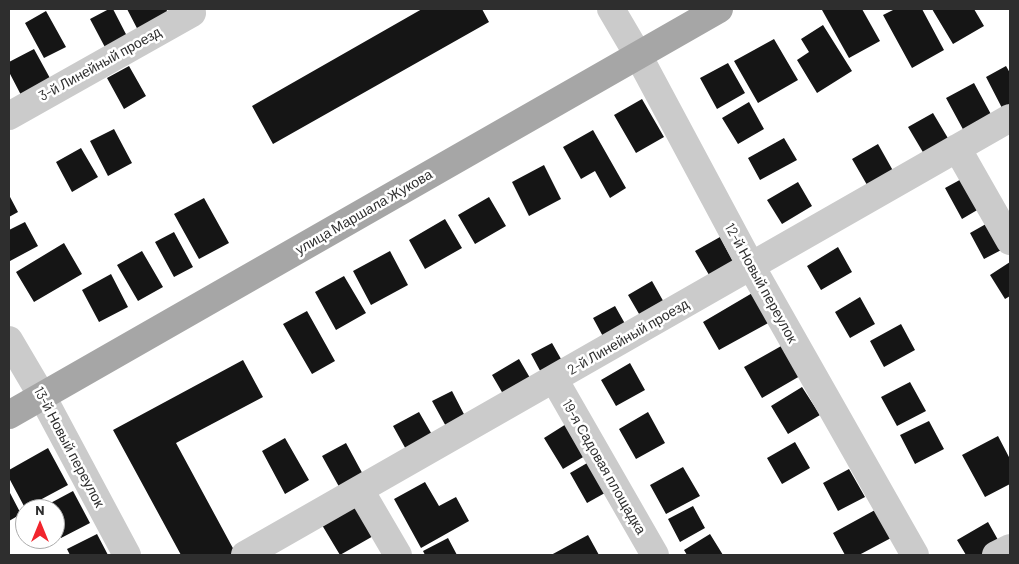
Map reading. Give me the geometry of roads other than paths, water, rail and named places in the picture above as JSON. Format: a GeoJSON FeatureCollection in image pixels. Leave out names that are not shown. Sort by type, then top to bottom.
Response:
{"type":"FeatureCollection","features":[{"type":"Feature","properties":{"kind":"main road","name":"улица Маршала Жукова"},"geometry":{"type":"LineString","coordinates":[[9,415],[719,9]]}},
{"type":"Feature","properties":{"kind":"street","name":"12-й Новый переулок"},"geometry":{"type":"LineString","coordinates":[[611,9],[638,55],[751,266],[915,555]]}},
{"type":"Feature","properties":{"kind":"street","name":"3-й Линейный проезд"},"geometry":{"type":"LineString","coordinates":[[9,116],[192,13]]}},
{"type":"Feature","properties":{"kind":"street","name":"2-й Линейный проезд"},"geometry":{"type":"LineString","coordinates":[[245,555],[1010,118]]}},
{"type":"Feature","properties":{"kind":"street"},"geometry":{"type":"LineString","coordinates":[[957,148],[1010,241]]}},
{"type":"Feature","properties":{"kind":"street","name":"13-й Новый переулок"},"geometry":{"type":"LineString","coordinates":[[9,340],[42,396],[127,555]]}},
{"type":"Feature","properties":{"kind":"street","name":"19-я Садовая площадка"},"geometry":{"type":"LineString","coordinates":[[554,379],[655,555]]}},
{"type":"Feature","properties":{"kind":"street"},"geometry":{"type":"LineString","coordinates":[[360,490],[398,555]]}},
{"type":"Feature","properties":{"kind":"street"},"geometry":{"type":"LineString","coordinates":[[996,555],[1010,548]]}}]}
